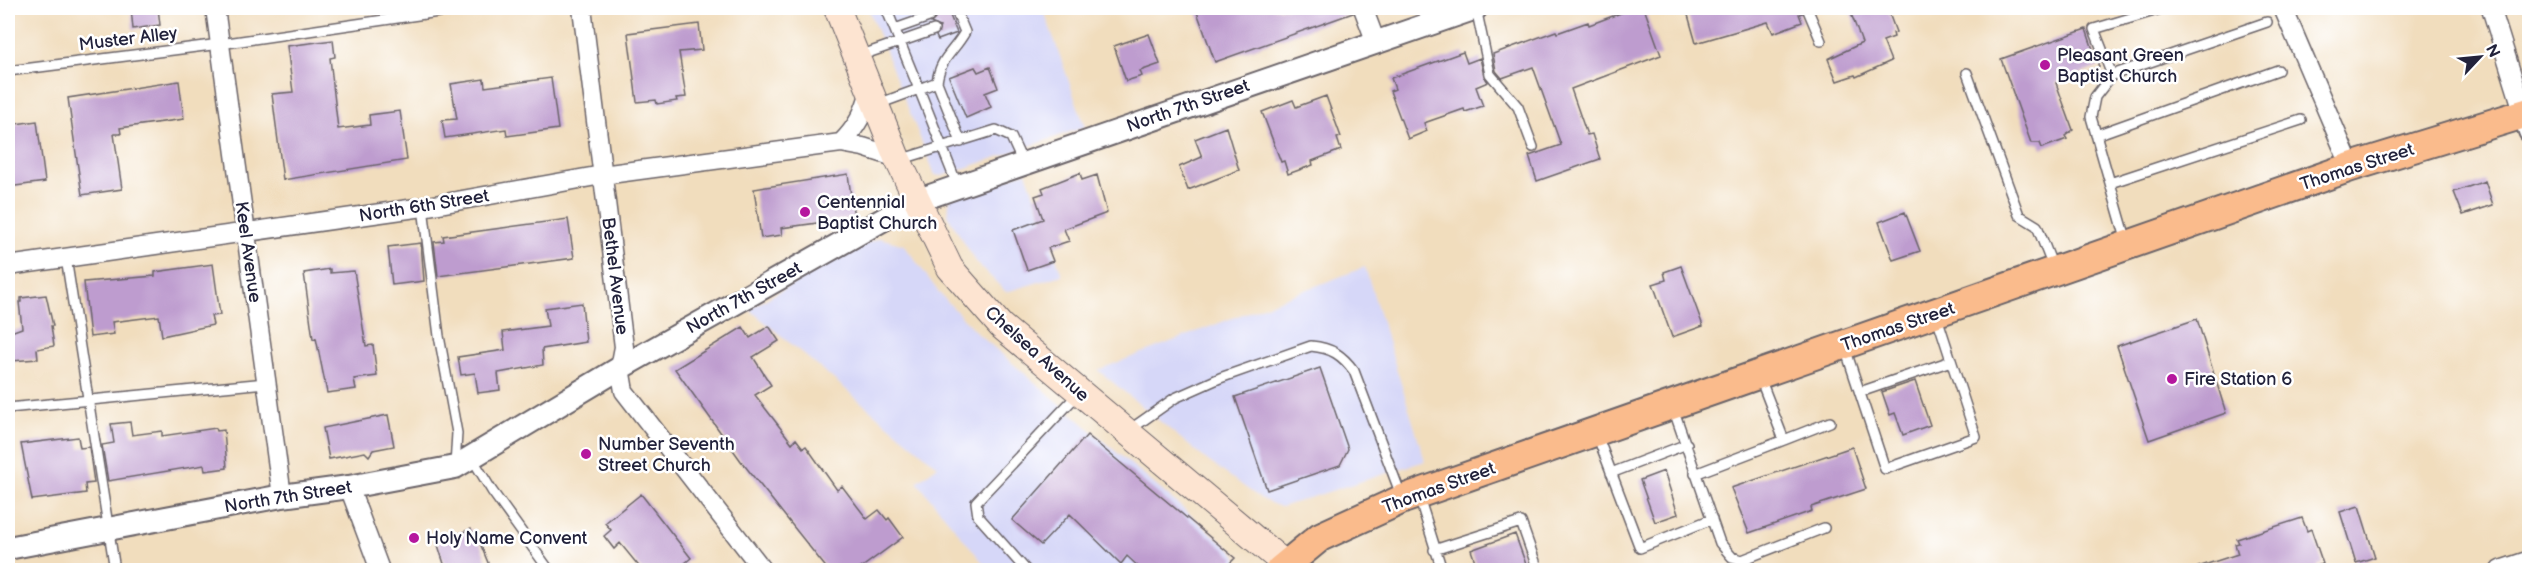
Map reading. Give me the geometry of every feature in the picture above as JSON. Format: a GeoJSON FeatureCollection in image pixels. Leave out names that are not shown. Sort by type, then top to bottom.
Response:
{"type":"FeatureCollection","features":[{"type":"Feature","properties":{"kind":"main road","name":"Chelsea Avenue"},"geometry":{"type":"LineString","coordinates":[[837,8],[916,201],[950,268],[1001,326],[1286,569]]}},
{"type":"Feature","properties":{"kind":"main road","name":"Thomas Street"},"geometry":{"type":"LineString","coordinates":[[1286,569],[1320,537],[1410,497],[2129,247],[2351,167],[2528,119]]}},
{"type":"Feature","properties":{"kind":"street","name":"Keel Avenue"},"geometry":{"type":"LineString","coordinates":[[215,8],[282,496]]}},
{"type":"Feature","properties":{"kind":"street","name":"Bethel Avenue"},"geometry":{"type":"LineString","coordinates":[[582,8],[624,347],[620,368],[624,391],[763,570]]}},
{"type":"Feature","properties":{"kind":"street"},"geometry":{"type":"LineString","coordinates":[[1363,8],[1375,40]]}},
{"type":"Feature","properties":{"kind":"street","name":"North 7th Street"},"geometry":{"type":"LineString","coordinates":[[8,548],[108,531],[282,496],[349,487],[463,462],[620,368],[916,201],[1375,40],[1476,8]]}},
{"type":"Feature","properties":{"kind":"street"},"geometry":{"type":"LineString","coordinates":[[2283,8],[2351,167]]}},
{"type":"Feature","properties":{"kind":"street"},"geometry":{"type":"LineString","coordinates":[[2491,8],[2528,119]]}},
{"type":"Feature","properties":{"kind":"street"},"geometry":{"type":"LineString","coordinates":[[841,144],[856,127],[873,98]]}},
{"type":"Feature","properties":{"kind":"street","name":"North 6th Street"},"geometry":{"type":"LineString","coordinates":[[8,266],[423,207],[602,175],[841,144],[863,147],[898,159]]}},
{"type":"Feature","properties":{"kind":"street"},"geometry":{"type":"LineString","coordinates":[[349,487],[380,570]]}},
{"type":"Feature","properties":{"kind":"street"},"geometry":{"type":"LineString","coordinates":[[2500,570],[2529,560]]}},
{"type":"Feature","properties":{"kind":"lane","name":"Muster Alley"},"geometry":{"type":"LineString","coordinates":[[8,71],[220,44],[466,8]]}},
{"type":"Feature","properties":{"kind":"lane"},"geometry":{"type":"LineString","coordinates":[[886,8],[958,186]]}},
{"type":"Feature","properties":{"kind":"lane"},"geometry":{"type":"LineString","coordinates":[[953,8],[957,22],[965,32],[956,47],[939,64],[937,82],[961,142]]}},
{"type":"Feature","properties":{"kind":"lane"},"geometry":{"type":"LineString","coordinates":[[1476,8],[1490,74],[1497,86],[1518,107],[1533,147]]}},
{"type":"Feature","properties":{"kind":"lane"},"geometry":{"type":"LineString","coordinates":[[1807,8],[1821,41]]}},
{"type":"Feature","properties":{"kind":"lane"},"geometry":{"type":"LineString","coordinates":[[2112,75],[2094,29],[2164,8]]}},
{"type":"Feature","properties":{"kind":"lane"},"geometry":{"type":"LineString","coordinates":[[895,29],[929,17]]}},
{"type":"Feature","properties":{"kind":"lane"},"geometry":{"type":"LineString","coordinates":[[2129,247],[2091,117],[2095,97],[2112,75],[2267,22]]}},
{"type":"Feature","properties":{"kind":"lane"},"geometry":{"type":"LineString","coordinates":[[856,57],[934,30]]}},
{"type":"Feature","properties":{"kind":"lane"},"geometry":{"type":"LineString","coordinates":[[2096,135],[2278,70]]}},
{"type":"Feature","properties":{"kind":"lane"},"geometry":{"type":"LineString","coordinates":[[1967,73],[2019,215],[2037,226],[2054,273]]}},
{"type":"Feature","properties":{"kind":"lane"},"geometry":{"type":"LineString","coordinates":[[873,98],[919,89],[937,82]]}},
{"type":"Feature","properties":{"kind":"lane"},"geometry":{"type":"LineString","coordinates":[[2110,183],[2301,120]]}},
{"type":"Feature","properties":{"kind":"lane"},"geometry":{"type":"LineString","coordinates":[[898,159],[996,130],[1011,137],[1023,164]]}},
{"type":"Feature","properties":{"kind":"lane"},"geometry":{"type":"LineString","coordinates":[[423,207],[439,336],[463,462],[492,491],[549,570]]}},
{"type":"Feature","properties":{"kind":"lane"},"geometry":{"type":"LineString","coordinates":[[66,258],[115,570]]}},
{"type":"Feature","properties":{"kind":"lane"},"geometry":{"type":"LineString","coordinates":[[1844,346],[1886,469],[1976,437],[1936,314]]}},
{"type":"Feature","properties":{"kind":"lane"},"geometry":{"type":"LineString","coordinates":[[1126,432],[1175,398],[1220,378],[1311,346],[1324,347],[1344,358],[1354,371],[1442,570]]}},
{"type":"Feature","properties":{"kind":"lane"},"geometry":{"type":"LineString","coordinates":[[1860,392],[1951,361]]}},
{"type":"Feature","properties":{"kind":"lane"},"geometry":{"type":"LineString","coordinates":[[1760,375],[1784,440]]}},
{"type":"Feature","properties":{"kind":"lane"},"geometry":{"type":"LineString","coordinates":[[8,408],[266,383]]}},
{"type":"Feature","properties":{"kind":"lane"},"geometry":{"type":"LineString","coordinates":[[1026,570],[978,516],[976,502],[1080,392]]}},
{"type":"Feature","properties":{"kind":"lane"},"geometry":{"type":"LineString","coordinates":[[1672,406],[1720,543],[1732,557],[1742,560],[1824,528]]}},
{"type":"Feature","properties":{"kind":"lane"},"geometry":{"type":"LineString","coordinates":[[1695,474],[1830,422]]}},
{"type":"Feature","properties":{"kind":"lane"},"geometry":{"type":"LineString","coordinates":[[1596,432],[1640,548],[1712,519]]}},
{"type":"Feature","properties":{"kind":"lane"},"geometry":{"type":"LineString","coordinates":[[1611,472],[1687,444]]}},
{"type":"Feature","properties":{"kind":"lane"},"geometry":{"type":"LineString","coordinates":[[1434,550],[1521,522],[1538,570]]}},
{"type":"Feature","properties":{"kind":"shaded area"},"geometry":{"type":"Polygon","coordinates":[[[868,8],[1043,8],[1085,127],[942,176],[935,175],[868,8]]]}},
{"type":"Feature","properties":{"kind":"shaded area"},"geometry":{"type":"Polygon","coordinates":[[[1026,172],[1062,275],[1006,292],[976,262],[948,216],[949,204],[951,197],[1026,172]]]}},
{"type":"Feature","properties":{"kind":"shaded area"},"geometry":{"type":"Polygon","coordinates":[[[880,238],[904,245],[940,294],[977,333],[1236,554],[1238,560],[1233,570],[989,570],[917,482],[938,466],[749,309],[859,246],[880,238]]]}},
{"type":"Feature","properties":{"kind":"shaded area"},"geometry":{"type":"Polygon","coordinates":[[[1365,267],[1425,461],[1281,507],[1263,500],[1208,461],[1098,370],[1365,267]]]}},
{"type":"Feature","properties":{"kind":"building"},"geometry":{"type":"Polygon","coordinates":[[[131,8],[158,8],[160,25],[133,29],[131,8]]]}},
{"type":"Feature","properties":{"kind":"building"},"geometry":{"type":"Polygon","coordinates":[[[925,8],[947,8],[957,33],[938,40],[936,36],[940,27],[931,23],[935,19],[935,14],[925,8]]]}},
{"type":"Feature","properties":{"kind":"building"},"geometry":{"type":"Polygon","coordinates":[[[1211,8],[1352,8],[1353,13],[1215,62],[1197,12],[1211,8]]]}},
{"type":"Feature","properties":{"kind":"building"},"geometry":{"type":"Polygon","coordinates":[[[1634,8],[1644,8],[1661,55],[1571,89],[1587,135],[1592,134],[1600,159],[1537,181],[1529,156],[1561,145],[1533,67],[1502,78],[1496,71],[1493,54],[1556,31],[1557,33],[1588,22],[1589,25],[1634,8]]]}},
{"type":"Feature","properties":{"kind":"building"},"geometry":{"type":"Polygon","coordinates":[[[1686,8],[1800,8],[1802,13],[1799,14],[1802,22],[1773,33],[1768,22],[1696,43],[1686,8]]]}},
{"type":"Feature","properties":{"kind":"building"},"geometry":{"type":"Polygon","coordinates":[[[1849,8],[1887,8],[1896,32],[1893,33],[1894,37],[1883,41],[1891,61],[1856,77],[1855,75],[1837,81],[1828,59],[1862,43],[1849,8]]]}},
{"type":"Feature","properties":{"kind":"building"},"geometry":{"type":"Polygon","coordinates":[[[699,24],[702,50],[679,52],[686,97],[657,104],[656,100],[637,102],[628,33],[699,24]]]}},
{"type":"Feature","properties":{"kind":"building"},"geometry":{"type":"Polygon","coordinates":[[[2086,29],[2099,67],[2056,83],[2073,130],[2065,136],[2067,139],[2042,148],[2040,143],[2031,143],[2001,59],[2086,29]]]}},
{"type":"Feature","properties":{"kind":"building"},"geometry":{"type":"Polygon","coordinates":[[[1149,34],[1160,64],[1140,71],[1142,76],[1126,81],[1114,46],[1149,34]]]}},
{"type":"Feature","properties":{"kind":"building"},"geometry":{"type":"Polygon","coordinates":[[[333,40],[335,57],[330,58],[338,129],[370,125],[369,115],[400,111],[407,160],[283,180],[272,94],[293,92],[287,46],[333,40]]]}},
{"type":"Feature","properties":{"kind":"building"},"geometry":{"type":"Polygon","coordinates":[[[1463,52],[1467,63],[1480,58],[1484,76],[1488,82],[1476,87],[1483,106],[1465,112],[1464,109],[1424,123],[1427,131],[1408,139],[1390,91],[1395,89],[1391,78],[1463,52]]]}},
{"type":"Feature","properties":{"kind":"building"},"geometry":{"type":"Polygon","coordinates":[[[975,67],[978,72],[990,67],[998,88],[985,93],[991,107],[966,118],[949,77],[975,67]]]}},
{"type":"Feature","properties":{"kind":"building"},"geometry":{"type":"Polygon","coordinates":[[[551,78],[558,129],[507,136],[506,129],[445,138],[442,120],[457,119],[451,84],[484,79],[485,87],[551,78]]]}},
{"type":"Feature","properties":{"kind":"building"},"geometry":{"type":"Polygon","coordinates":[[[179,81],[184,119],[120,128],[121,134],[114,134],[122,189],[82,195],[68,98],[179,81]]]}},
{"type":"Feature","properties":{"kind":"building"},"geometry":{"type":"Polygon","coordinates":[[[1326,96],[1341,137],[1337,138],[1341,150],[1312,161],[1313,165],[1288,174],[1284,161],[1281,162],[1262,112],[1293,100],[1296,107],[1326,96]]]}},
{"type":"Feature","properties":{"kind":"building"},"geometry":{"type":"Polygon","coordinates":[[[37,121],[45,182],[8,187],[8,125],[37,121]]]}},
{"type":"Feature","properties":{"kind":"building"},"geometry":{"type":"Polygon","coordinates":[[[1226,127],[1239,170],[1188,190],[1179,167],[1202,157],[1195,139],[1226,127]]]}},
{"type":"Feature","properties":{"kind":"building"},"geometry":{"type":"Polygon","coordinates":[[[1080,173],[1082,180],[1097,175],[1107,213],[1064,229],[1069,241],[1048,248],[1053,261],[1027,270],[1013,230],[1043,219],[1035,196],[1044,193],[1042,188],[1080,173]]]}},
{"type":"Feature","properties":{"kind":"building","name":"Centennial Baptist Church"},"geometry":{"type":"Polygon","coordinates":[[[848,174],[854,218],[781,228],[782,235],[761,238],[754,189],[848,174]]]}},
{"type":"Feature","properties":{"kind":"building"},"geometry":{"type":"Polygon","coordinates":[[[2485,181],[2493,205],[2463,215],[2454,192],[2485,181]]]}},
{"type":"Feature","properties":{"kind":"building"},"geometry":{"type":"Polygon","coordinates":[[[1905,212],[1920,251],[1893,260],[1879,222],[1905,212]]]}},
{"type":"Feature","properties":{"kind":"building"},"geometry":{"type":"Polygon","coordinates":[[[568,219],[574,258],[438,276],[434,242],[444,241],[443,236],[568,219]]]}},
{"type":"Feature","properties":{"kind":"building"},"geometry":{"type":"Polygon","coordinates":[[[421,243],[424,281],[392,285],[388,247],[421,243]]]}},
{"type":"Feature","properties":{"kind":"building"},"geometry":{"type":"Polygon","coordinates":[[[213,264],[220,315],[211,316],[213,325],[162,336],[159,316],[112,322],[114,334],[90,337],[84,282],[155,276],[155,272],[213,264]]]}},
{"type":"Feature","properties":{"kind":"building"},"geometry":{"type":"Polygon","coordinates":[[[1681,266],[1703,326],[1672,337],[1653,284],[1666,280],[1664,272],[1681,266]]]}},
{"type":"Feature","properties":{"kind":"building"},"geometry":{"type":"Polygon","coordinates":[[[330,269],[330,273],[354,271],[366,346],[373,345],[377,376],[354,379],[356,389],[327,393],[316,338],[313,339],[304,273],[330,269]]]}},
{"type":"Feature","properties":{"kind":"building"},"geometry":{"type":"Polygon","coordinates":[[[46,295],[53,326],[51,326],[54,346],[37,349],[38,359],[11,361],[8,333],[22,328],[19,302],[21,298],[46,295]]]}},
{"type":"Feature","properties":{"kind":"building"},"geometry":{"type":"Polygon","coordinates":[[[582,303],[586,342],[542,349],[543,365],[498,373],[500,390],[478,393],[475,373],[461,375],[458,357],[505,350],[503,332],[548,326],[545,308],[582,303]]]}},
{"type":"Feature","properties":{"kind":"building","name":"Fire Station 6"},"geometry":{"type":"Polygon","coordinates":[[[2197,319],[2226,413],[2149,440],[2117,346],[2197,319]]]}},
{"type":"Feature","properties":{"kind":"building"},"geometry":{"type":"Polygon","coordinates":[[[769,326],[779,341],[753,357],[771,385],[755,395],[792,443],[796,439],[803,448],[806,446],[837,490],[842,486],[867,519],[879,510],[887,520],[889,518],[903,537],[858,570],[828,570],[741,461],[675,369],[743,327],[750,338],[769,326]]]}},
{"type":"Feature","properties":{"kind":"building"},"geometry":{"type":"Polygon","coordinates":[[[1320,368],[1348,449],[1340,465],[1267,490],[1235,397],[1320,368]]]}},
{"type":"Feature","properties":{"kind":"building"},"geometry":{"type":"Polygon","coordinates":[[[1915,381],[1930,425],[1903,435],[1895,413],[1890,415],[1882,392],[1915,381]]]}},
{"type":"Feature","properties":{"kind":"building"},"geometry":{"type":"Polygon","coordinates":[[[388,415],[394,446],[373,450],[369,456],[365,452],[329,459],[323,428],[388,415]]]}},
{"type":"Feature","properties":{"kind":"building"},"geometry":{"type":"Polygon","coordinates":[[[130,422],[132,435],[162,431],[162,436],[216,428],[217,431],[224,430],[227,468],[205,471],[204,465],[108,481],[102,445],[114,443],[111,424],[130,422]]]}},
{"type":"Feature","properties":{"kind":"building"},"geometry":{"type":"Polygon","coordinates":[[[1087,435],[1235,558],[1223,570],[1142,570],[1127,556],[1121,564],[1070,514],[1041,545],[1012,520],[1087,435]]]}},
{"type":"Feature","properties":{"kind":"building"},"geometry":{"type":"Polygon","coordinates":[[[78,437],[80,448],[89,447],[94,483],[85,484],[86,493],[32,500],[21,444],[78,437]]]}},
{"type":"Feature","properties":{"kind":"building"},"geometry":{"type":"Polygon","coordinates":[[[1852,447],[1866,489],[1811,507],[1812,511],[1749,533],[1731,488],[1852,447]]]}},
{"type":"Feature","properties":{"kind":"building"},"geometry":{"type":"Polygon","coordinates":[[[1664,471],[1678,514],[1655,522],[1640,480],[1664,471]]]}},
{"type":"Feature","properties":{"kind":"building"},"geometry":{"type":"Polygon","coordinates":[[[641,494],[691,558],[685,563],[691,570],[642,570],[620,543],[614,549],[604,536],[611,530],[605,523],[641,494]]]}},
{"type":"Feature","properties":{"kind":"building"},"geometry":{"type":"Polygon","coordinates":[[[2359,506],[2375,557],[2356,563],[2340,512],[2359,506]]]}},
{"type":"Feature","properties":{"kind":"building"},"geometry":{"type":"Polygon","coordinates":[[[2302,518],[2307,531],[2311,529],[2323,564],[2318,565],[2319,570],[2199,570],[2198,567],[2238,554],[2235,544],[2239,543],[2237,539],[2302,518]]]}},
{"type":"Feature","properties":{"kind":"building"},"geometry":{"type":"Polygon","coordinates":[[[471,529],[474,537],[477,536],[491,570],[446,570],[437,542],[471,529]]]}},
{"type":"Feature","properties":{"kind":"building"},"geometry":{"type":"Polygon","coordinates":[[[1515,534],[1528,570],[1478,570],[1471,550],[1515,534]]]}},
{"type":"Feature","properties":{"kind":"place","name":"Pleasant Green Baptist Church"},"geometry":{"type":"Point","coordinates":[2045,65]}},
{"type":"Feature","properties":{"kind":"place","name":"Centennial Baptist Church"},"geometry":{"type":"Point","coordinates":[805,212]}},
{"type":"Feature","properties":{"kind":"place","name":"Fire Station 6"},"geometry":{"type":"Point","coordinates":[2172,379]}},
{"type":"Feature","properties":{"kind":"place","name":"Number Seventh Street Church"},"geometry":{"type":"Point","coordinates":[586,454]}},
{"type":"Feature","properties":{"kind":"place","name":"Holy Name Convent"},"geometry":{"type":"Point","coordinates":[414,538]}}]}
